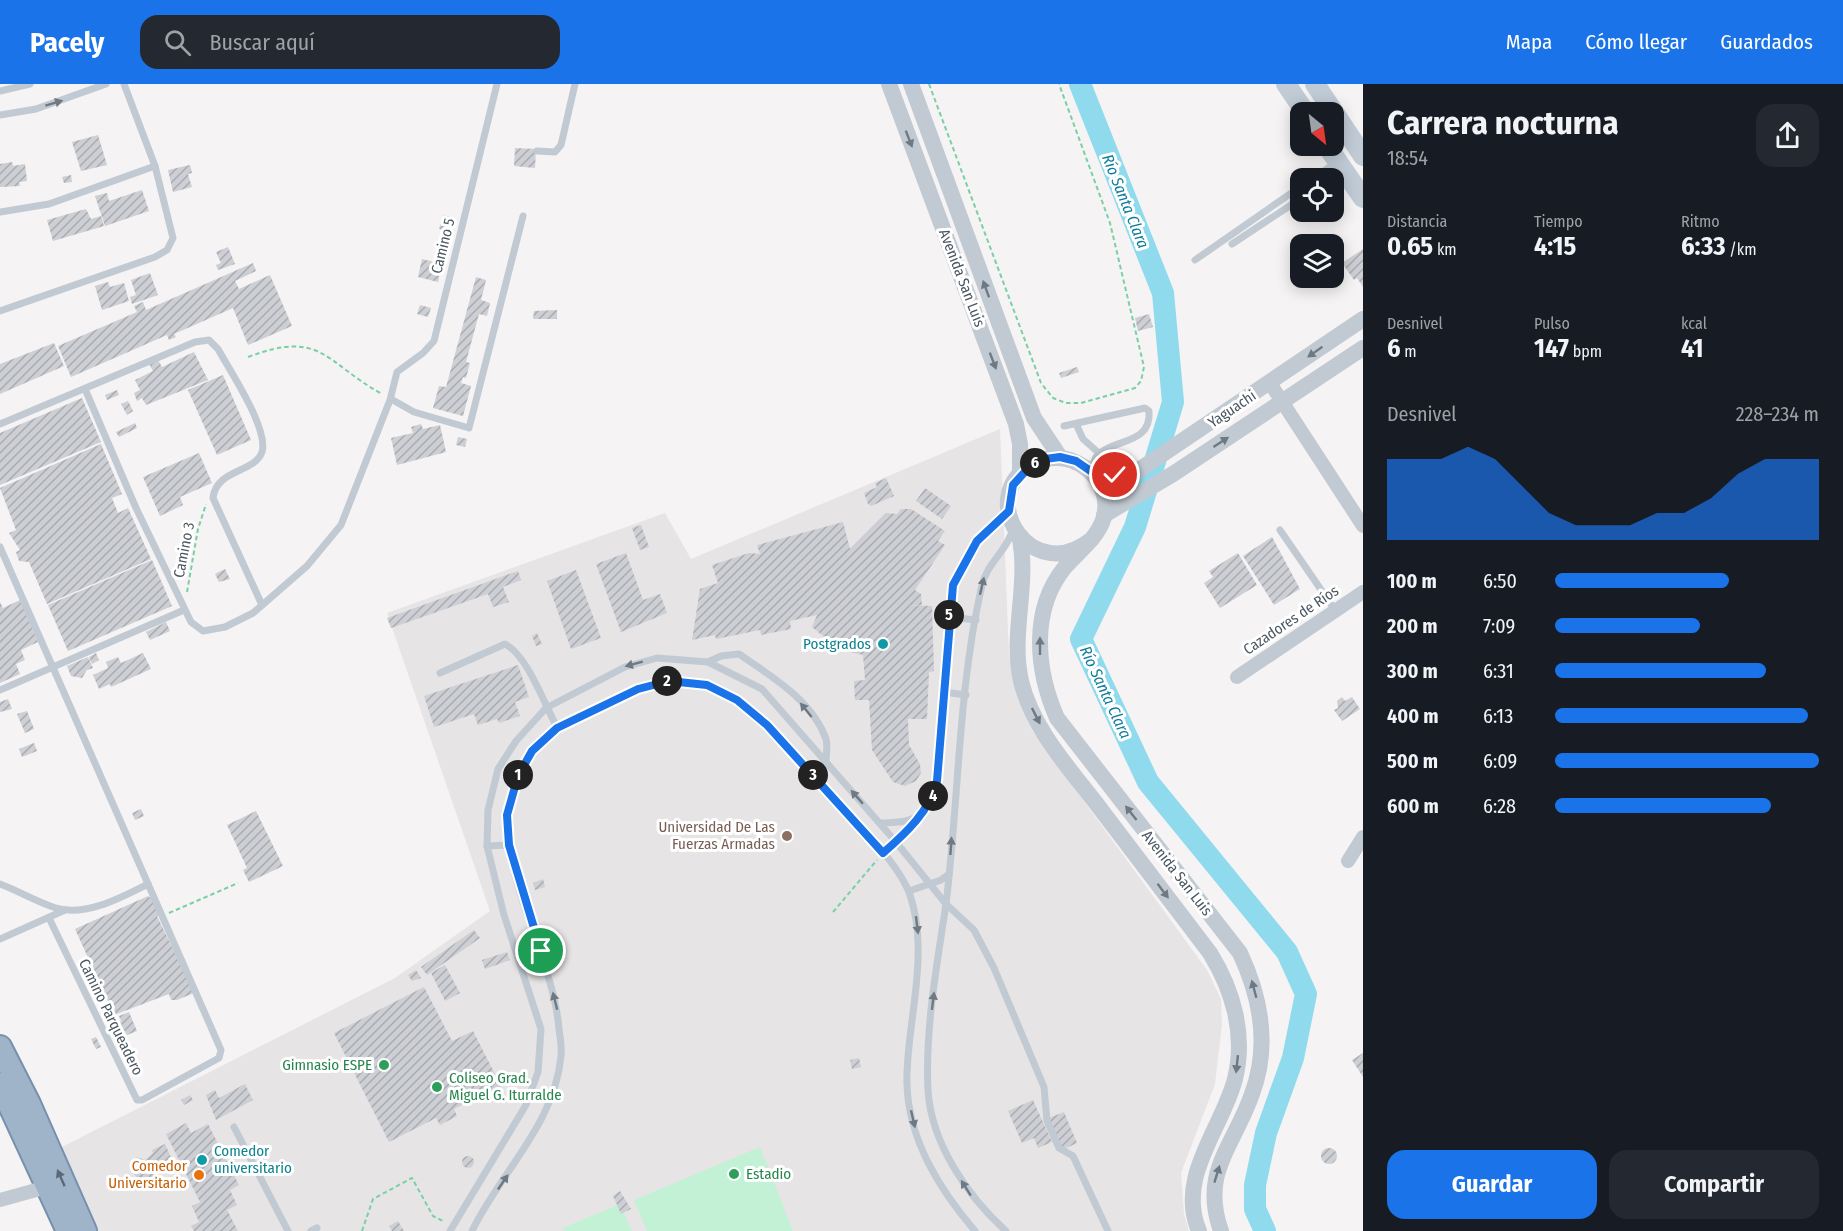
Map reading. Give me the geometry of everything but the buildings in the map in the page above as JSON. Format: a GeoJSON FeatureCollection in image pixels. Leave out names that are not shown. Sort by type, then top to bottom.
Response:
{"type":"FeatureCollection","features":[{"type":"Feature","properties":{"kind":"highway"},"geometry":{"type":"LineString","coordinates":[[0,1047],[29,1104],[85,1231]]}},
{"type":"Feature","properties":{"kind":"highway"},"geometry":{"type":"LineString","coordinates":[[0,1084],[68,1231]]}},
{"type":"Feature","properties":{"kind":"main road"},"geometry":{"type":"LineString","coordinates":[[1286,84],[1298,102]]}},
{"type":"Feature","properties":{"kind":"main road"},"geometry":{"type":"LineString","coordinates":[[1315,84],[1363,156]]}},
{"type":"Feature","properties":{"kind":"main road"},"geometry":{"type":"LineString","coordinates":[[1337,163],[1363,198]]}},
{"type":"Feature","properties":{"kind":"street","name":"Avenida San Luis"},"geometry":{"type":"LineString","coordinates":[[889,84],[1017,424],[1020,474]]}},
{"type":"Feature","properties":{"kind":"street","name":"Avenida San Luis"},"geometry":{"type":"LineString","coordinates":[[911,84],[1034,418],[1060,457]]}},
{"type":"Feature","properties":{"kind":"street","name":"Yaguachi"},"geometry":{"type":"LineString","coordinates":[[1091,471],[1126,475],[1144,467],[1183,443],[1363,319]]}},
{"type":"Feature","properties":{"kind":"street","name":"Yaguachi"},"geometry":{"type":"LineString","coordinates":[[1104,515],[1173,474],[1363,348]]}},
{"type":"Feature","properties":{"kind":"street"},"geometry":{"type":"LineString","coordinates":[[1270,383],[1363,526]]}},
{"type":"Feature","properties":{"kind":"street"},"geometry":{"type":"LineString","coordinates":[[1060,457],[1076,461],[1091,471],[1103,493],[1104,515],[1092,539],[1083,546],[1060,554],[1037,550],[1014,524],[1009,498],[1020,474],[1038,462],[1060,457]]}},
{"type":"Feature","properties":{"kind":"street","name":"Avenida San Luis"},"geometry":{"type":"LineString","coordinates":[[1014,524],[1022,568],[1019,656],[1021,679],[1027,700],[1048,741],[1210,953],[1224,975],[1234,1005],[1238,1038],[1236,1070],[1234,1080],[1204,1148],[1197,1176],[1193,1207],[1199,1231]]}},
{"type":"Feature","properties":{"kind":"street","name":"Avenida San Luis"},"geometry":{"type":"LineString","coordinates":[[1092,539],[1064,568],[1048,597],[1040,629],[1040,652],[1048,697],[1057,718],[1239,953],[1254,984],[1261,1018],[1263,1036],[1253,1093],[1214,1183],[1215,1213],[1221,1231]]}},
{"type":"Feature","properties":{"kind":"street","name":"Cazadores de Ríos"},"geometry":{"type":"LineString","coordinates":[[1237,676],[1363,592]]}},
{"type":"Feature","properties":{"kind":"street"},"geometry":{"type":"LineString","coordinates":[[1348,861],[1363,837]]}},
{"type":"Feature","properties":{"kind":"street"},"geometry":{"type":"LineString","coordinates":[[0,1200],[47,1187]]}},
{"type":"Feature","properties":{"kind":"lane"},"geometry":{"type":"LineString","coordinates":[[0,91],[30,84]]}},
{"type":"Feature","properties":{"kind":"lane"},"geometry":{"type":"LineString","coordinates":[[0,114],[36,109],[106,84]]}},
{"type":"Feature","properties":{"kind":"lane"},"geometry":{"type":"LineString","coordinates":[[0,310],[155,257],[167,250],[173,238],[155,166],[124,84]]}},
{"type":"Feature","properties":{"kind":"lane","name":"Camino 5"},"geometry":{"type":"LineString","coordinates":[[184,610],[202,631],[225,627],[253,613],[307,566],[341,525],[391,400],[397,372],[423,353],[434,341],[497,84]]}},
{"type":"Feature","properties":{"kind":"lane"},"geometry":{"type":"LineString","coordinates":[[537,152],[555,152],[561,145],[575,84]]}},
{"type":"Feature","properties":{"kind":"lane"},"geometry":{"type":"LineString","coordinates":[[0,212],[49,204],[155,166]]}},
{"type":"Feature","properties":{"kind":"lane"},"geometry":{"type":"LineString","coordinates":[[1195,260],[1290,194]]}},
{"type":"Feature","properties":{"kind":"lane"},"geometry":{"type":"LineString","coordinates":[[1232,244],[1290,206]]}},
{"type":"Feature","properties":{"kind":"lane"},"geometry":{"type":"LineString","coordinates":[[391,400],[414,412],[469,428],[523,216]]}},
{"type":"Feature","properties":{"kind":"lane"},"geometry":{"type":"LineString","coordinates":[[0,424],[195,342],[209,340],[218,349],[260,430],[262,452],[254,463],[221,482],[214,489],[213,498],[262,605]]}},
{"type":"Feature","properties":{"kind":"lane"},"geometry":{"type":"LineString","coordinates":[[0,690],[184,610],[85,389]]}},
{"type":"Feature","properties":{"kind":"lane"},"geometry":{"type":"LineString","coordinates":[[1065,426],[1145,408],[1149,411],[1150,418],[1142,433],[1100,454],[1091,471]]}},
{"type":"Feature","properties":{"kind":"lane"},"geometry":{"type":"LineString","coordinates":[[1076,424],[1083,439],[1100,454]]}},
{"type":"Feature","properties":{"kind":"lane"},"geometry":{"type":"LineString","coordinates":[[883,853],[896,842],[933,798],[937,781],[953,585],[964,560],[977,541],[1014,524]]}},
{"type":"Feature","properties":{"kind":"lane"},"geometry":{"type":"LineString","coordinates":[[1006,1231],[972,1197],[949,1160],[940,1137],[928,1092],[932,1008],[946,904],[955,783],[976,620],[987,570],[1006,546],[1014,524]]}},
{"type":"Feature","properties":{"kind":"lane"},"geometry":{"type":"LineString","coordinates":[[1280,530],[1335,610]]}},
{"type":"Feature","properties":{"kind":"lane"},"geometry":{"type":"LineString","coordinates":[[0,547],[163,916]]}},
{"type":"Feature","properties":{"kind":"lane"},"geometry":{"type":"LineString","coordinates":[[949,616],[976,620]]}},
{"type":"Feature","properties":{"kind":"lane"},"geometry":{"type":"LineString","coordinates":[[440,673],[505,644],[514,649],[525,666],[557,728]]}},
{"type":"Feature","properties":{"kind":"lane"},"geometry":{"type":"LineString","coordinates":[[708,662],[721,656],[739,654],[789,689],[819,725],[827,741],[826,762]]}},
{"type":"Feature","properties":{"kind":"lane"},"geometry":{"type":"LineString","coordinates":[[451,1229],[526,1105],[538,1072],[541,1029],[504,915],[487,846],[488,810],[498,769],[516,741],[546,708],[625,666],[657,658],[708,662],[762,689],[880,823],[946,904],[974,930],[994,968],[1044,1087],[1047,1121],[1059,1148],[1072,1156],[1108,1231]]}},
{"type":"Feature","properties":{"kind":"lane"},"geometry":{"type":"LineString","coordinates":[[472,1231],[535,1129],[551,1096],[561,1055],[557,1008],[509,845],[507,815],[518,776],[532,751],[557,728],[638,689],[669,681],[707,685],[737,700],[767,725],[883,853],[909,891],[918,925],[917,976],[907,1083],[914,1123],[940,1188],[975,1231]]}},
{"type":"Feature","properties":{"kind":"lane"},"geometry":{"type":"LineString","coordinates":[[944,692],[966,695]]}},
{"type":"Feature","properties":{"kind":"lane"},"geometry":{"type":"LineString","coordinates":[[880,823],[907,823],[924,811]]}},
{"type":"Feature","properties":{"kind":"lane"},"geometry":{"type":"LineString","coordinates":[[487,846],[509,845]]}},
{"type":"Feature","properties":{"kind":"lane"},"geometry":{"type":"LineString","coordinates":[[909,891],[931,884],[949,874]]}},
{"type":"Feature","properties":{"kind":"lane"},"geometry":{"type":"LineString","coordinates":[[0,884],[57,908],[81,909],[114,902],[148,884]]}},
{"type":"Feature","properties":{"kind":"lane"},"geometry":{"type":"LineString","coordinates":[[0,939],[67,909]]}},
{"type":"Feature","properties":{"kind":"lane","name":"Camino Parqueadero"},"geometry":{"type":"LineString","coordinates":[[49,918],[137,1100],[142,1100],[219,1058],[221,1050],[163,916]]}},
{"type":"Feature","properties":{"kind":"lane"},"geometry":{"type":"LineString","coordinates":[[234,1127],[288,1231]]}},
{"type":"Feature","properties":{"kind":"path"},"geometry":{"type":"LineString","coordinates":[[929,84],[1041,383],[1053,398],[1074,403],[1131,390],[1141,381],[1144,367],[1110,223],[1059,84]]}},
{"type":"Feature","properties":{"kind":"path"},"geometry":{"type":"LineString","coordinates":[[248,357],[270,349],[293,345],[314,348],[362,383],[391,400]]}},
{"type":"Feature","properties":{"kind":"path","name":"Camino 3"},"geometry":{"type":"LineString","coordinates":[[184,610],[198,529],[204,506],[213,498]]}},
{"type":"Feature","properties":{"kind":"path"},"geometry":{"type":"LineString","coordinates":[[833,912],[883,853]]}},
{"type":"Feature","properties":{"kind":"path"},"geometry":{"type":"LineString","coordinates":[[163,916],[238,883]]}},
{"type":"Feature","properties":{"kind":"path"},"geometry":{"type":"LineString","coordinates":[[362,1231],[373,1199],[412,1178],[433,1216],[451,1229]]}},
{"type":"Feature","properties":{"kind":"shaded area","name":"Universidad De Las Fuerzas Armadas"},"geometry":{"type":"Polygon","coordinates":[[[1000,429],[1009,656],[1017,695],[1032,730],[1207,970],[1221,999],[1222,1025],[1215,1084],[1181,1173],[1184,1214],[1189,1231],[95,1231],[58,1149],[395,978],[490,911],[387,613],[665,513],[691,559],[1000,429]]]}},
{"type":"Feature","properties":{"kind":"green space","name":"Estadio"},"geometry":{"type":"Polygon","coordinates":[[[760,1147],[793,1231],[647,1231],[634,1200],[760,1147]]]}},
{"type":"Feature","properties":{"kind":"green space"},"geometry":{"type":"Polygon","coordinates":[[[620,1204],[632,1231],[564,1231],[563,1228],[620,1204]]]}},
{"type":"Feature","properties":{"kind":"waterway","name":"Río Santa Clara"},"geometry":{"type":"LineString","coordinates":[[1080,84],[1163,293],[1173,402],[1135,527],[1081,639],[1148,782],[1287,952],[1306,994],[1293,1058],[1266,1133],[1255,1185],[1255,1209],[1265,1231]]}},
{"type":"Feature","properties":{"kind":"place","name":"Postgrados"},"geometry":{"type":"Point","coordinates":[883,644]}},
{"type":"Feature","properties":{"kind":"place","name":"Universidad De Las Fuerzas Armadas"},"geometry":{"type":"Point","coordinates":[787,836]}},
{"type":"Feature","properties":{"kind":"place","name":"Gimnasio ESPE"},"geometry":{"type":"Point","coordinates":[384,1065]}},
{"type":"Feature","properties":{"kind":"place","name":"Coliseo Grad. Miguel G. Iturralde"},"geometry":{"type":"Point","coordinates":[437,1087]}},
{"type":"Feature","properties":{"kind":"place","name":"Comedor universitario"},"geometry":{"type":"Point","coordinates":[202,1160]}},
{"type":"Feature","properties":{"kind":"place","name":"Estadio"},"geometry":{"type":"Point","coordinates":[734,1174]}},
{"type":"Feature","properties":{"kind":"place","name":"Comedor Universitario"},"geometry":{"type":"Point","coordinates":[199,1175]}},
{"type":"Feature","properties":{"kind":"route"},"geometry":{"type":"LineString","coordinates":[[541,951],[520,888],[509,845],[507,815],[518,776],[532,751],[557,728],[638,689],[669,681],[707,685],[737,700],[767,725],[883,853],[896,842],[933,798],[937,781],[946,644],[953,585],[964,560],[977,541],[1009,511],[1009,498],[1013,485],[1020,474],[1031,465],[1045,459],[1060,457],[1076,461],[1092,472],[1115,475]]}}]}
